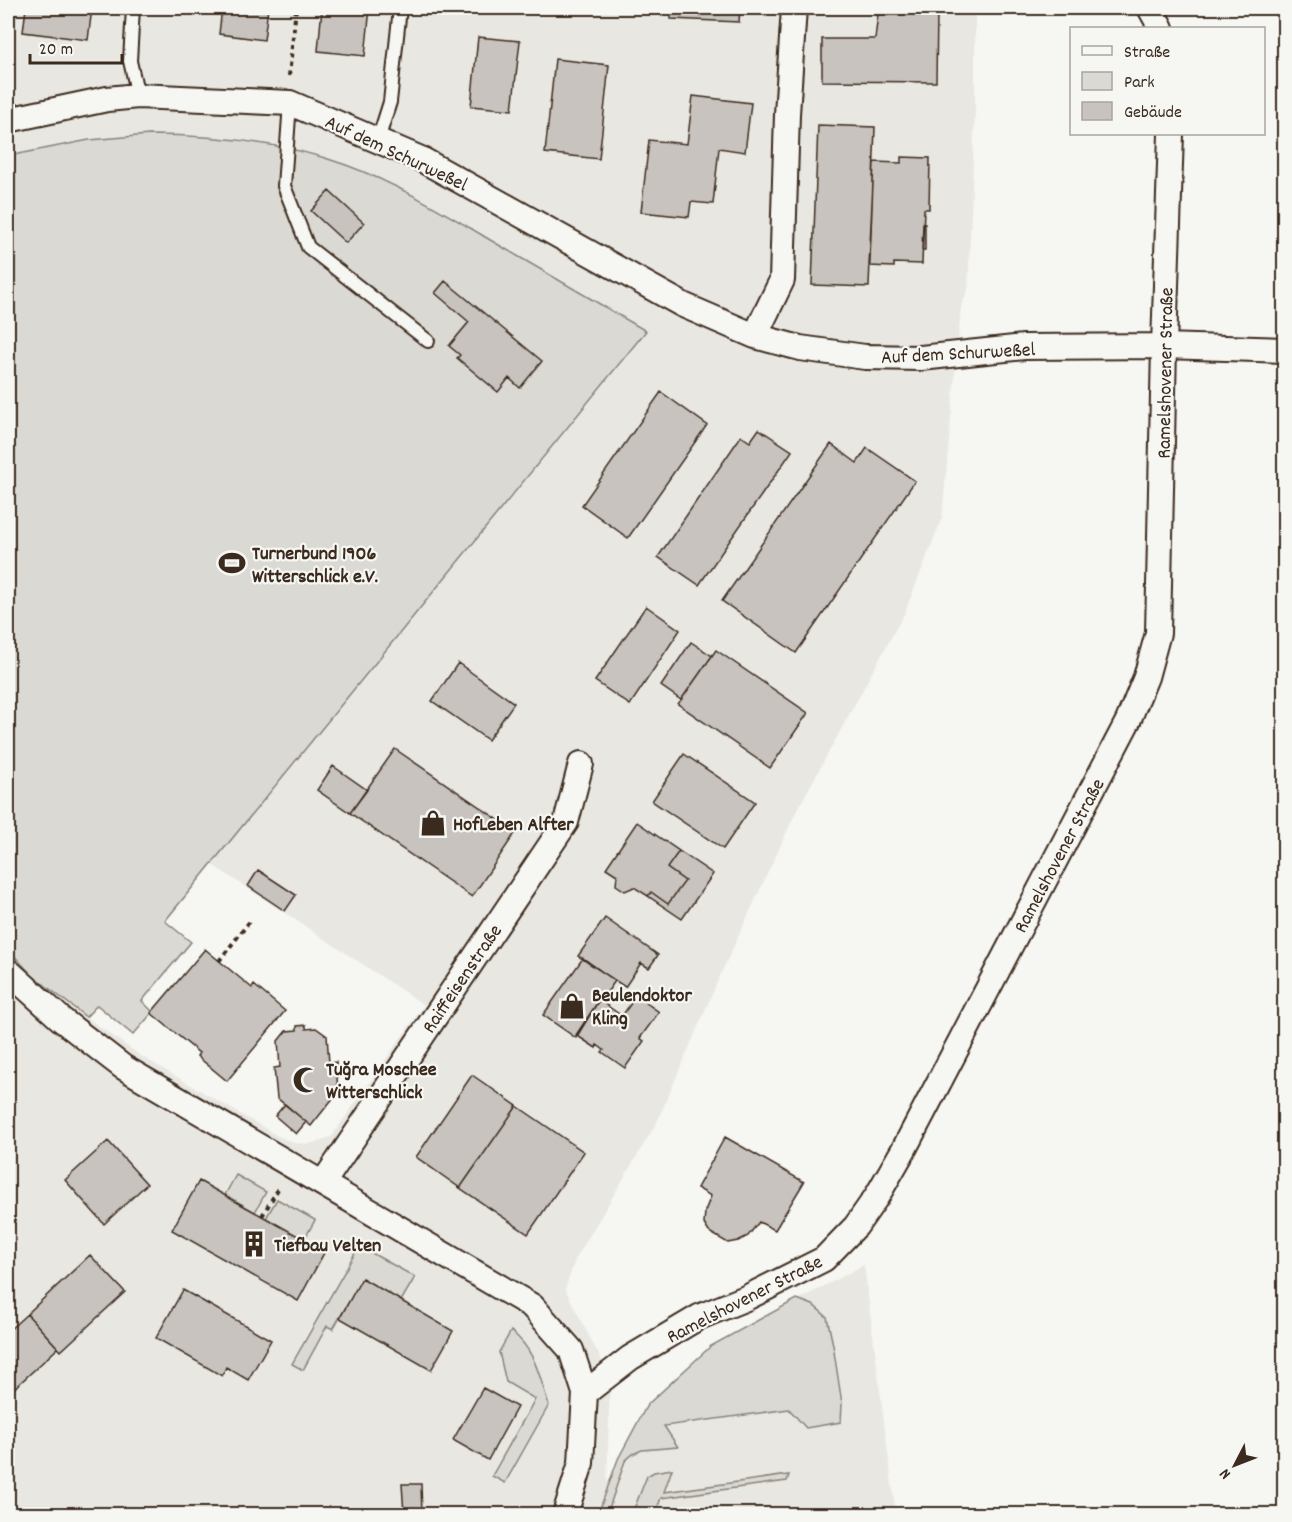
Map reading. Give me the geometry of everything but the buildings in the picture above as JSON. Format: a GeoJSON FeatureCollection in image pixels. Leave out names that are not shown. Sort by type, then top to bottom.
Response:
{"type":"FeatureCollection","features":[{"type":"Feature","properties":{"kind":"street"},"geometry":{"type":"LineString","coordinates":[[755,336],[782,280],[787,114],[794,8]]}},
{"type":"Feature","properties":{"kind":"street"},"geometry":{"type":"LineString","coordinates":[[1150,8],[1160,27]]}},
{"type":"Feature","properties":{"kind":"street","name":"Auf dem Schurweßel"},"geometry":{"type":"LineString","coordinates":[[8,120],[107,99],[138,96],[290,104],[421,159],[683,305],[755,336],[800,348],[865,357],[921,358],[1024,347],[1164,346],[1284,350]]}},
{"type":"Feature","properties":{"kind":"street","name":"Ramelshovener Straße"},"geometry":{"type":"LineString","coordinates":[[585,1393],[630,1358],[699,1317],[746,1298],[824,1258],[856,1226],[877,1196],[904,1149],[1128,720],[1146,677],[1158,633],[1171,135]]}},
{"type":"Feature","properties":{"kind":"street","name":"Raiffeisenstraße"},"geometry":{"type":"LineString","coordinates":[[323,1183],[566,822],[581,764]]}},
{"type":"Feature","properties":{"kind":"street"},"geometry":{"type":"LineString","coordinates":[[8,972],[62,1020],[123,1067],[532,1306],[571,1350],[585,1393],[581,1463],[565,1515]]}},
{"type":"Feature","properties":{"kind":"lane"},"geometry":{"type":"LineString","coordinates":[[133,8],[130,61],[138,96]]}},
{"type":"Feature","properties":{"kind":"lane"},"geometry":{"type":"LineString","coordinates":[[378,140],[390,102],[400,8]]}},
{"type":"Feature","properties":{"kind":"lane"},"geometry":{"type":"LineString","coordinates":[[290,104],[284,186],[308,247],[428,341]]}},
{"type":"Feature","properties":{"kind":"path"},"geometry":{"type":"LineString","coordinates":[[290,104],[289,75],[296,8]]}},
{"type":"Feature","properties":{"kind":"path"},"geometry":{"type":"LineString","coordinates":[[219,961],[250,921]]}},
{"type":"Feature","properties":{"kind":"shaded area"},"geometry":{"type":"Polygon","coordinates":[[[8,8],[975,8],[975,109],[968,289],[961,307],[942,518],[905,612],[795,814],[719,978],[657,1122],[575,1260],[565,1289],[610,1377],[607,1487],[618,1459],[647,1405],[711,1346],[864,1265],[895,1508],[864,1514],[8,1514],[8,949],[32,975],[141,1056],[278,1136],[294,1143],[309,1144],[332,1136],[424,1005],[211,864],[645,331],[387,181],[321,157],[271,146],[193,135],[149,135],[89,140],[8,156],[8,8]]]}},
{"type":"Feature","properties":{"kind":"green space","name":"Turnerbund 1906 Witterschlick e.V."},"geometry":{"type":"Polygon","coordinates":[[[149,135],[199,136],[249,141],[274,145],[346,165],[403,190],[646,331],[165,921],[191,942],[142,1001],[153,1012],[133,1035],[97,1005],[86,1017],[32,975],[8,949],[8,156],[89,140],[149,135]]]}},
{"type":"Feature","properties":{"kind":"green space"},"geometry":{"type":"Polygon","coordinates":[[[236,1175],[266,1192],[255,1212],[225,1195],[236,1175]]]}},
{"type":"Feature","properties":{"kind":"green space"},"geometry":{"type":"Polygon","coordinates":[[[277,1199],[315,1220],[304,1240],[266,1218],[277,1199]]]}},
{"type":"Feature","properties":{"kind":"green space"},"geometry":{"type":"Polygon","coordinates":[[[359,1246],[415,1277],[401,1301],[362,1279],[333,1329],[327,1326],[303,1370],[292,1364],[359,1246]]]}},
{"type":"Feature","properties":{"kind":"green space"},"geometry":{"type":"Polygon","coordinates":[[[797,1299],[813,1305],[827,1317],[842,1404],[841,1422],[806,1428],[789,1409],[664,1426],[678,1447],[642,1450],[633,1454],[625,1461],[607,1514],[598,1514],[618,1459],[647,1405],[711,1346],[797,1299]]]}},
{"type":"Feature","properties":{"kind":"green space"},"geometry":{"type":"Polygon","coordinates":[[[511,1331],[531,1356],[549,1405],[505,1483],[492,1476],[535,1399],[506,1382],[499,1352],[511,1331]]]}},
{"type":"Feature","properties":{"kind":"green space"},"geometry":{"type":"Polygon","coordinates":[[[672,1469],[664,1492],[789,1475],[787,1481],[661,1498],[655,1514],[632,1514],[647,1476],[654,1472],[672,1469]]]}},
{"type":"Feature","properties":{"kind":"place","name":"Turnerbund 1906 Witterschlick e.V."},"geometry":{"type":"Point","coordinates":[232,563]}},
{"type":"Feature","properties":{"kind":"place","name":"HofLeben Alfter"},"geometry":{"type":"Point","coordinates":[433,823]}},
{"type":"Feature","properties":{"kind":"place","name":"Beulendoktor Kling"},"geometry":{"type":"Point","coordinates":[572,1006]}},
{"type":"Feature","properties":{"kind":"place","name":"Tuğra Moschee Witterschlick"},"geometry":{"type":"Point","coordinates":[306,1080]}},
{"type":"Feature","properties":{"kind":"place","name":"Tiefbau Velten"},"geometry":{"type":"Point","coordinates":[254,1244]}}]}
